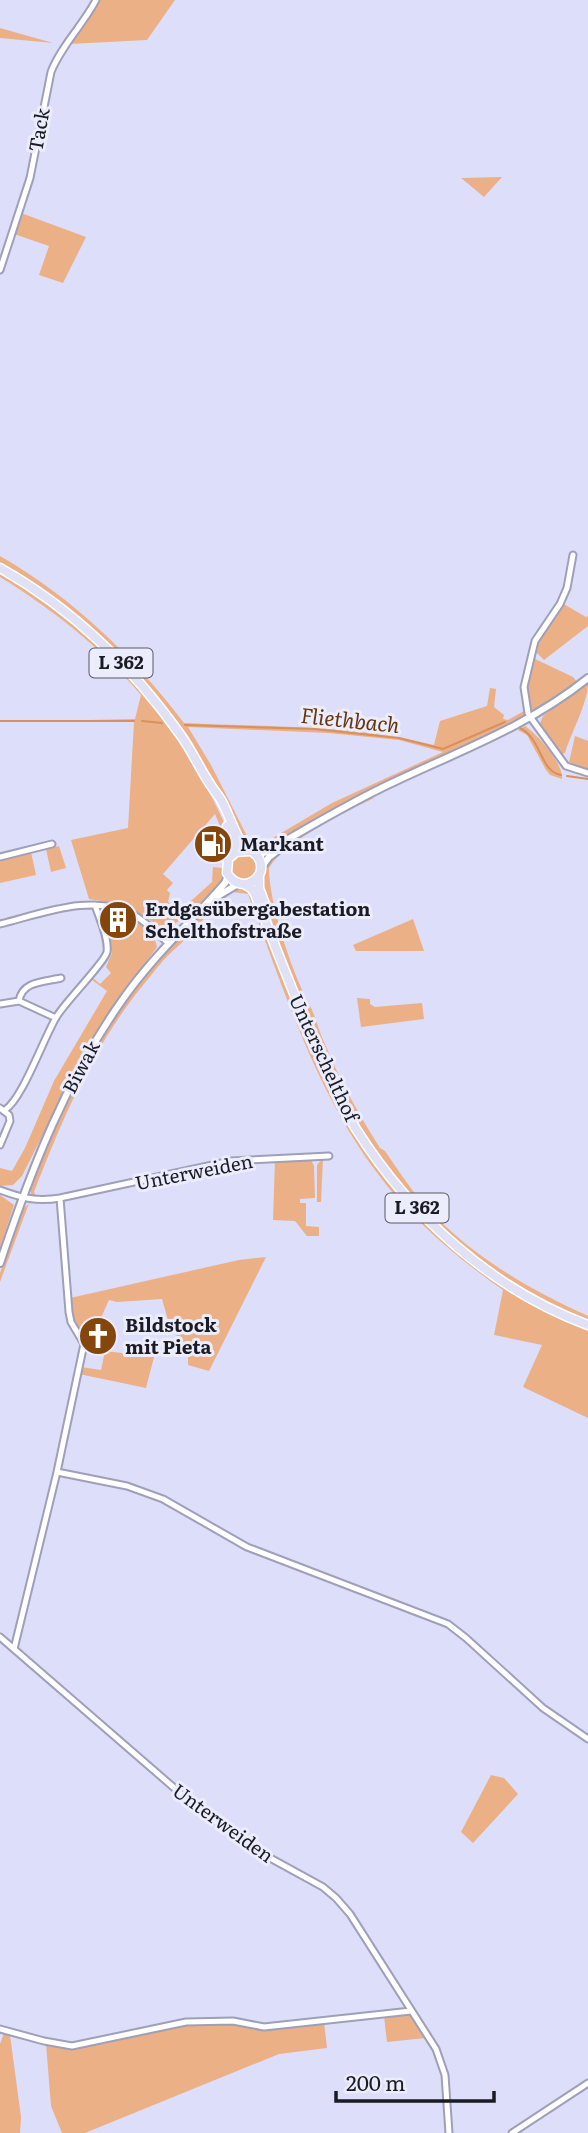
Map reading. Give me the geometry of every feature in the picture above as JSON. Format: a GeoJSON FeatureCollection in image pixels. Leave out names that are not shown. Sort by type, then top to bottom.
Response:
{"type":"FeatureCollection","features":[{"type":"Feature","properties":{"kind":"main road","name":"L 362"},"geometry":{"type":"LineString","coordinates":[[0,568],[62,609],[116,657],[167,716],[220,798],[242,845],[251,852]]}},
{"type":"Feature","properties":{"kind":"main road","name":"L 362"},"geometry":{"type":"LineString","coordinates":[[212,788],[236,845],[236,852]]}},
{"type":"Feature","properties":{"kind":"main road"},"geometry":{"type":"LineString","coordinates":[[236,852],[251,852],[259,860],[260,872],[253,882],[241,884],[228,876],[226,864],[236,852]]}},
{"type":"Feature","properties":{"kind":"main road","name":"Unterschelthof"},"geometry":{"type":"LineString","coordinates":[[260,872],[259,888],[287,973]]}},
{"type":"Feature","properties":{"kind":"main road","name":"Unterschelthof"},"geometry":{"type":"LineString","coordinates":[[241,884],[254,892],[308,1030],[340,1100],[399,1190],[442,1234],[496,1276],[534,1300],[588,1325]]}},
{"type":"Feature","properties":{"kind":"street","name":"Tack"},"geometry":{"type":"LineString","coordinates":[[0,270],[30,178],[51,72],[56,60],[96,0]]}},
{"type":"Feature","properties":{"kind":"street"},"geometry":{"type":"LineString","coordinates":[[573,555],[567,588],[560,604],[535,641],[524,687],[529,716],[566,766],[588,773]]}},
{"type":"Feature","properties":{"kind":"street"},"geometry":{"type":"LineString","coordinates":[[251,852],[264,853],[360,799],[493,738],[588,678]]}},
{"type":"Feature","properties":{"kind":"street"},"geometry":{"type":"LineString","coordinates":[[260,872],[269,858],[299,833]]}},
{"type":"Feature","properties":{"kind":"street"},"geometry":{"type":"LineString","coordinates":[[0,857],[52,844]]}},
{"type":"Feature","properties":{"kind":"street","name":"Biwak"},"geometry":{"type":"LineString","coordinates":[[0,1263],[22,1198],[83,1061],[124,998],[168,943],[210,901],[228,876]]}},
{"type":"Feature","properties":{"kind":"street","name":"Biwak"},"geometry":{"type":"LineString","coordinates":[[210,901],[241,884]]}},
{"type":"Feature","properties":{"kind":"street"},"geometry":{"type":"LineString","coordinates":[[0,924],[94,905],[116,908],[135,916],[168,943]]}},
{"type":"Feature","properties":{"kind":"street"},"geometry":{"type":"LineString","coordinates":[[0,1144],[10,1121],[2,1109],[16,1098],[66,1001],[107,954],[106,942],[94,905]]}},
{"type":"Feature","properties":{"kind":"street"},"geometry":{"type":"LineString","coordinates":[[19,1001],[22,990],[27,985],[61,978]]}},
{"type":"Feature","properties":{"kind":"street"},"geometry":{"type":"LineString","coordinates":[[0,1004],[19,1001],[56,1018]]}},
{"type":"Feature","properties":{"kind":"street","name":"Unterweiden"},"geometry":{"type":"LineString","coordinates":[[0,1190],[40,1201],[231,1161],[329,1156]]}},
{"type":"Feature","properties":{"kind":"street"},"geometry":{"type":"LineString","coordinates":[[14,1649],[57,1472],[84,1343],[71,1322],[69,1312],[60,1198]]}},
{"type":"Feature","properties":{"kind":"street"},"geometry":{"type":"LineString","coordinates":[[57,1472],[127,1486],[163,1499],[247,1547],[448,1624],[543,1708],[588,1739]]}},
{"type":"Feature","properties":{"kind":"street","name":"Unterweiden"},"geometry":{"type":"LineString","coordinates":[[0,1637],[202,1812],[261,1853],[323,1887],[336,1898],[350,1914],[436,2049],[445,2075],[450,2133]]}},
{"type":"Feature","properties":{"kind":"street"},"geometry":{"type":"LineString","coordinates":[[0,2029],[72,2046],[186,2022],[233,2021],[264,2027],[411,2011]]}},
{"type":"Feature","properties":{"kind":"street"},"geometry":{"type":"LineString","coordinates":[[512,2133],[588,2083]]}},
{"type":"Feature","properties":{"kind":"shaded area"},"geometry":{"type":"Polygon","coordinates":[[[98,0],[175,0],[147,40],[69,44],[89,18],[98,0]]]}},
{"type":"Feature","properties":{"kind":"shaded area"},"geometry":{"type":"Polygon","coordinates":[[[0,28],[53,43],[0,38],[0,28]]]}},
{"type":"Feature","properties":{"kind":"shaded area"},"geometry":{"type":"Polygon","coordinates":[[[502,177],[484,197],[461,178],[502,177]]]}},
{"type":"Feature","properties":{"kind":"shaded area"},"geometry":{"type":"Polygon","coordinates":[[[21,213],[86,237],[63,283],[39,275],[49,246],[14,234],[21,213]]]}},
{"type":"Feature","properties":{"kind":"shaded area"},"geometry":{"type":"Polygon","coordinates":[[[0,556],[27,572],[100,630],[144,675],[184,723],[341,730],[434,745],[440,721],[487,706],[490,688],[496,689],[494,707],[504,715],[503,719],[508,720],[524,711],[524,718],[444,758],[379,785],[259,852],[249,848],[151,690],[28,581],[0,563],[0,556]],[[188,727],[211,765],[250,842],[261,845],[332,803],[443,752],[399,740],[328,733],[188,727]]]}},
{"type":"Feature","properties":{"kind":"shaded area"},"geometry":{"type":"Polygon","coordinates":[[[0,571],[75,626],[139,689],[192,762],[215,802],[234,845],[226,857],[219,858],[218,851],[226,841],[215,814],[163,874],[173,883],[167,890],[170,893],[168,902],[176,909],[182,909],[212,882],[213,867],[222,868],[224,883],[178,922],[161,927],[126,905],[89,899],[71,840],[128,828],[134,722],[0,722],[135,719],[141,695],[93,645],[38,602],[0,577],[0,571]]]}},
{"type":"Feature","properties":{"kind":"shaded area"},"geometry":{"type":"Polygon","coordinates":[[[562,603],[588,616],[588,626],[544,660],[535,651],[537,640],[562,603]]]}},
{"type":"Feature","properties":{"kind":"shaded area"},"geometry":{"type":"Polygon","coordinates":[[[533,658],[573,677],[577,682],[533,712],[527,693],[533,658]]]}},
{"type":"Feature","properties":{"kind":"shaded area"},"geometry":{"type":"Polygon","coordinates":[[[588,683],[579,718],[565,753],[560,755],[539,726],[543,716],[588,683]]]}},
{"type":"Feature","properties":{"kind":"shaded area"},"geometry":{"type":"Polygon","coordinates":[[[525,726],[543,742],[559,766],[562,779],[550,775],[527,735],[518,730],[525,726]]]}},
{"type":"Feature","properties":{"kind":"shaded area"},"geometry":{"type":"Polygon","coordinates":[[[575,736],[588,741],[588,770],[569,762],[575,736]]]}},
{"type":"Feature","properties":{"kind":"shaded area"},"geometry":{"type":"Polygon","coordinates":[[[374,798],[301,838],[269,868],[277,917],[301,987],[350,1098],[380,1148],[431,1212],[493,1264],[516,1279],[588,1316],[588,1321],[519,1287],[461,1245],[412,1197],[371,1144],[337,1085],[308,1021],[260,882],[264,866],[270,858],[296,839],[330,819],[374,798]]]}},
{"type":"Feature","properties":{"kind":"shaded area"},"geometry":{"type":"Polygon","coordinates":[[[59,846],[66,868],[51,872],[46,849],[59,846]]]}},
{"type":"Feature","properties":{"kind":"shaded area"},"geometry":{"type":"Polygon","coordinates":[[[31,852],[36,875],[0,883],[0,859],[31,852]]]}},
{"type":"Feature","properties":{"kind":"shaded area"},"geometry":{"type":"Polygon","coordinates":[[[244,853],[254,857],[258,867],[254,877],[244,881],[234,877],[230,867],[234,857],[244,853]]]}},
{"type":"Feature","properties":{"kind":"shaded area"},"geometry":{"type":"Polygon","coordinates":[[[236,886],[250,890],[271,943],[369,1154],[399,1193],[438,1234],[541,1307],[588,1329],[588,1418],[523,1387],[542,1345],[494,1335],[503,1290],[452,1251],[405,1207],[356,1142],[336,1109],[303,1039],[248,894],[233,892],[216,906],[163,961],[126,1008],[94,1058],[56,1137],[34,1192],[36,1196],[43,1198],[32,1198],[30,1189],[57,1122],[101,1035],[134,989],[184,931],[208,907],[236,886]]]}},
{"type":"Feature","properties":{"kind":"shaded area"},"geometry":{"type":"Polygon","coordinates":[[[110,910],[145,928],[151,933],[157,947],[113,1008],[77,1067],[22,1176],[13,1185],[0,1186],[0,1168],[12,1171],[54,1081],[107,991],[92,980],[93,978],[100,984],[111,973],[106,967],[112,953],[102,914],[110,910]]]}},
{"type":"Feature","properties":{"kind":"shaded area"},"geometry":{"type":"Polygon","coordinates":[[[413,919],[424,951],[356,951],[353,945],[413,919]]]}},
{"type":"Feature","properties":{"kind":"shaded area"},"geometry":{"type":"Polygon","coordinates":[[[357,998],[370,999],[370,1004],[375,1007],[422,1003],[424,1019],[361,1027],[357,998]]]}},
{"type":"Feature","properties":{"kind":"shaded area"},"geometry":{"type":"Polygon","coordinates":[[[310,1158],[314,1166],[315,1198],[300,1199],[300,1203],[306,1203],[306,1226],[319,1227],[319,1236],[307,1236],[295,1221],[273,1220],[275,1160],[310,1158]]]}},
{"type":"Feature","properties":{"kind":"shaded area"},"geometry":{"type":"Polygon","coordinates":[[[323,1158],[321,1202],[317,1202],[317,1165],[323,1158]]]}},
{"type":"Feature","properties":{"kind":"shaded area"},"geometry":{"type":"Polygon","coordinates":[[[0,1195],[14,1205],[0,1248],[0,1195]]]}},
{"type":"Feature","properties":{"kind":"shaded area"},"geometry":{"type":"Polygon","coordinates":[[[30,1203],[0,1282],[0,1273],[23,1209],[30,1203]]]}},
{"type":"Feature","properties":{"kind":"shaded area"},"geometry":{"type":"Polygon","coordinates":[[[266,1257],[209,1371],[188,1365],[188,1350],[170,1327],[162,1299],[117,1302],[109,1300],[99,1322],[99,1334],[94,1334],[95,1341],[85,1340],[73,1321],[70,1298],[239,1260],[266,1257]]]}},
{"type":"Feature","properties":{"kind":"shaded area"},"geometry":{"type":"Polygon","coordinates":[[[105,1351],[154,1357],[146,1388],[79,1374],[81,1367],[101,1370],[105,1351]]]}},
{"type":"Feature","properties":{"kind":"shaded area"},"geometry":{"type":"Polygon","coordinates":[[[491,1775],[504,1778],[518,1794],[473,1843],[461,1832],[491,1775]]]}},
{"type":"Feature","properties":{"kind":"shaded area"},"geometry":{"type":"Polygon","coordinates":[[[409,2013],[426,2038],[387,2042],[384,2016],[409,2013]]]}},
{"type":"Feature","properties":{"kind":"shaded area"},"geometry":{"type":"Polygon","coordinates":[[[324,2022],[327,2048],[279,2054],[85,2133],[62,2133],[51,2106],[46,2044],[88,2046],[186,2024],[233,2024],[263,2028],[324,2022]]]}},
{"type":"Feature","properties":{"kind":"shaded area"},"geometry":{"type":"Polygon","coordinates":[[[4,2033],[10,2035],[21,2117],[20,2133],[0,2133],[0,2044],[4,2033]]]}},
{"type":"Feature","properties":{"kind":"waterway","name":"Fliethbach"},"geometry":{"type":"LineString","coordinates":[[0,721],[134,721]]}},
{"type":"Feature","properties":{"kind":"waterway","name":"Fliethbach"},"geometry":{"type":"LineString","coordinates":[[142,721],[162,723]]}},
{"type":"Feature","properties":{"kind":"waterway","name":"Fliethbach"},"geometry":{"type":"LineString","coordinates":[[185,725],[314,729],[399,738],[443,749],[505,722]]}},
{"type":"Feature","properties":{"kind":"waterway","name":"Fliethbach"},"geometry":{"type":"LineString","coordinates":[[520,728],[533,740],[549,768],[561,775]]}},
{"type":"Feature","properties":{"kind":"waterway","name":"Fliethbach"},"geometry":{"type":"LineString","coordinates":[[567,776],[588,779]]}},
{"type":"Feature","properties":{"kind":"place","name":"Markant"},"geometry":{"type":"Point","coordinates":[213,844]}},
{"type":"Feature","properties":{"kind":"place","name":"Erdgasübergabestation Schelthofstraße"},"geometry":{"type":"Point","coordinates":[118,920]}},
{"type":"Feature","properties":{"kind":"place","name":"Bildstock mit Pieta"},"geometry":{"type":"Point","coordinates":[98,1336]}}]}
